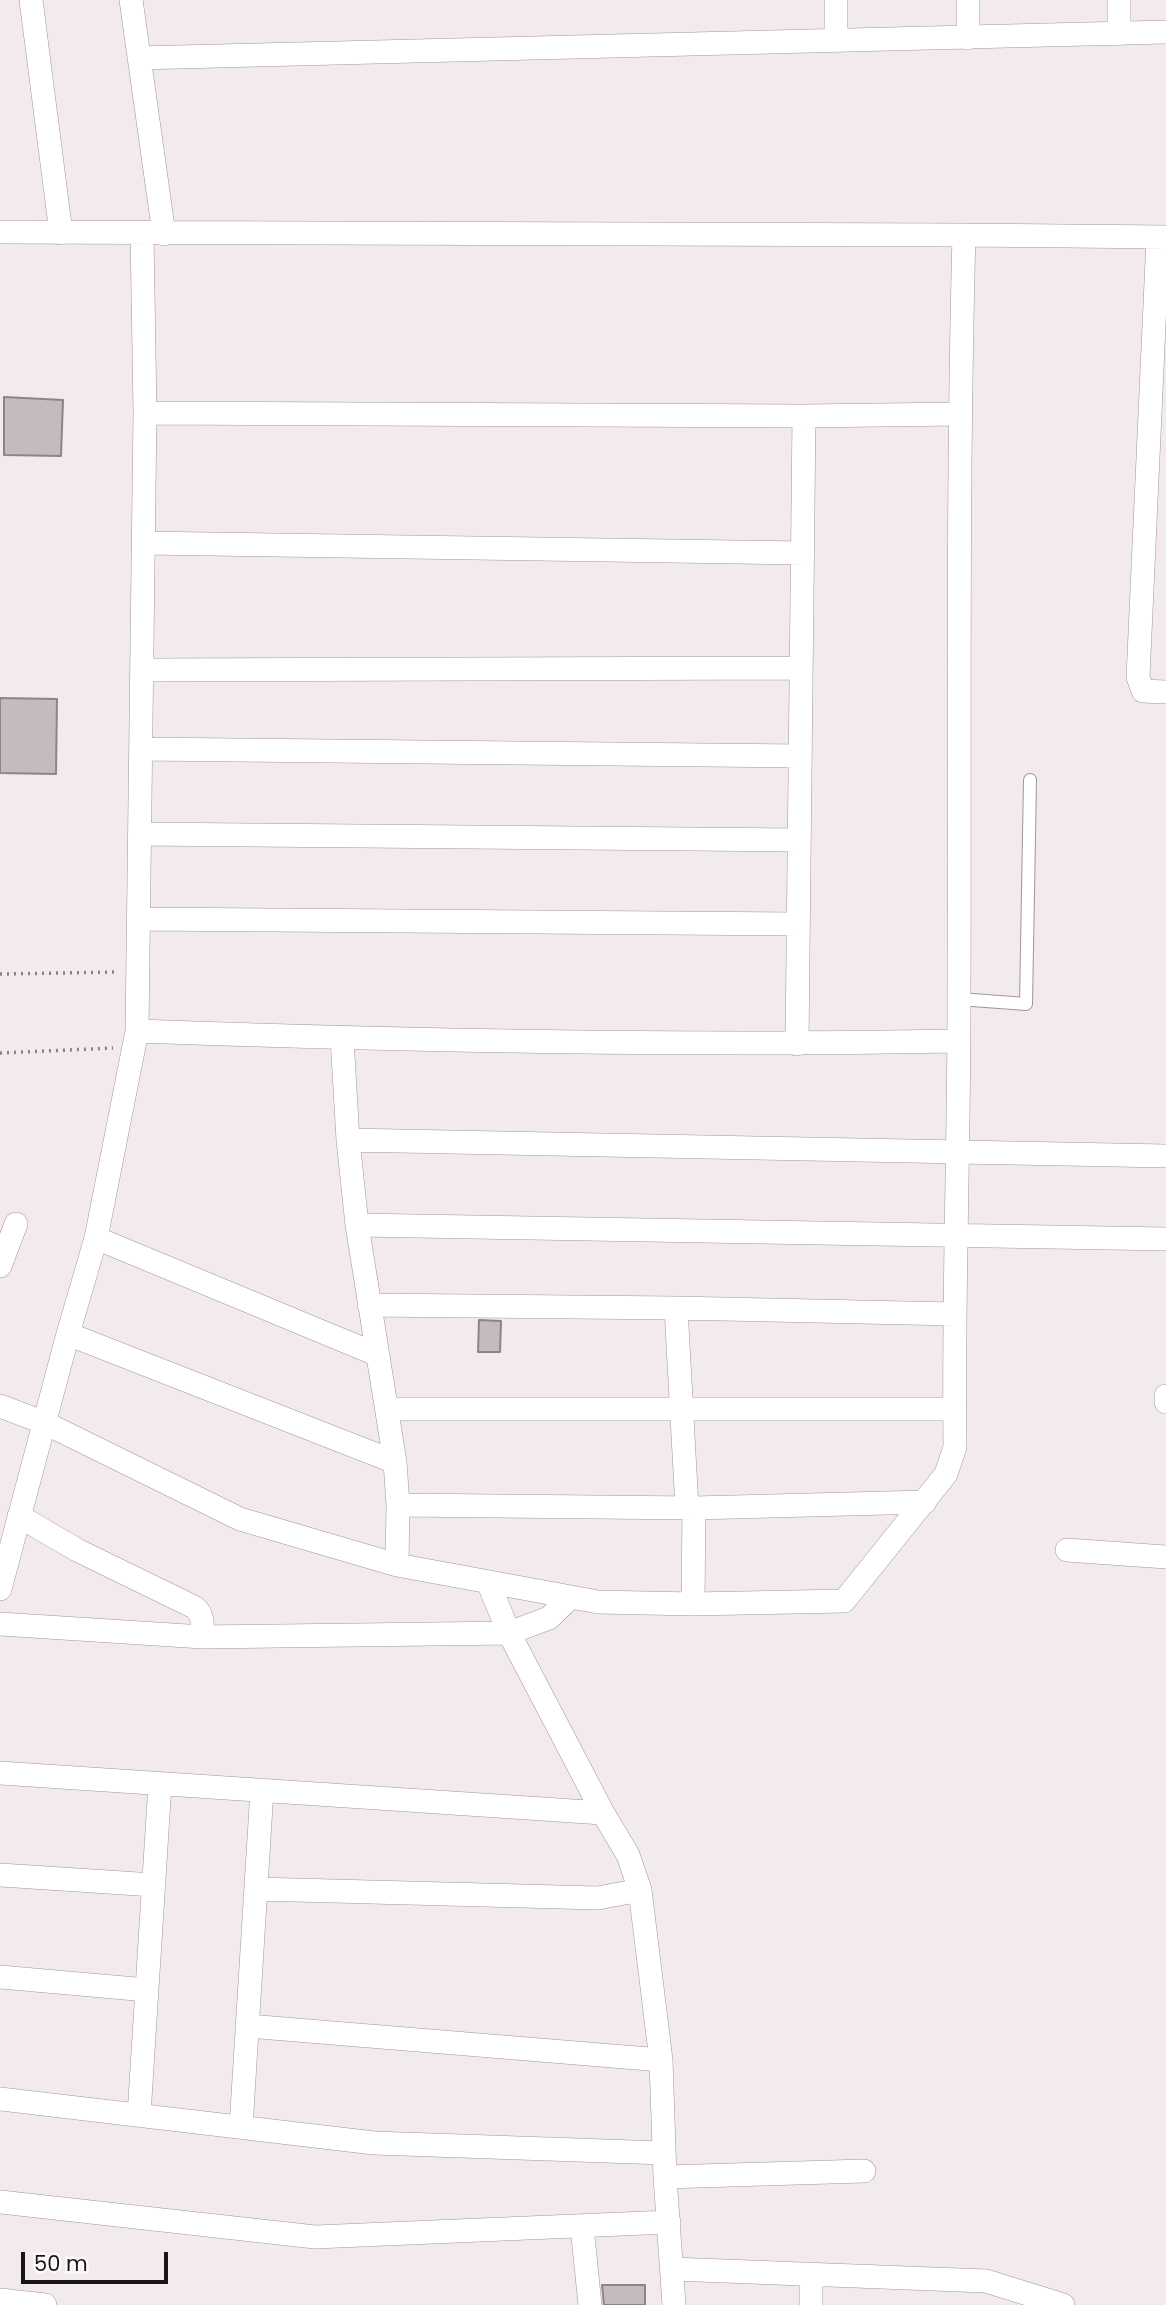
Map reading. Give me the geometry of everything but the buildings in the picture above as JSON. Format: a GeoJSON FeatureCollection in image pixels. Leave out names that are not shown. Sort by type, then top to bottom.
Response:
{"type":"FeatureCollection","features":[{"type":"Feature","properties":{"kind":"street"},"geometry":{"type":"LineString","coordinates":[[31,0],[61,233]]}},
{"type":"Feature","properties":{"kind":"street"},"geometry":{"type":"LineString","coordinates":[[0,1590],[96,1238],[136,1039],[140,919],[145,413],[153,233],[139,58],[131,0]]}},
{"type":"Feature","properties":{"kind":"street"},"geometry":{"type":"LineString","coordinates":[[835,40],[836,0]]}},
{"type":"Feature","properties":{"kind":"street"},"geometry":{"type":"LineString","coordinates":[[968,0],[968,38]]}},
{"type":"Feature","properties":{"kind":"street"},"geometry":{"type":"LineString","coordinates":[[1119,0],[1119,34]]}},
{"type":"Feature","properties":{"kind":"street"},"geometry":{"type":"LineString","coordinates":[[139,58],[1166,32]]}},
{"type":"Feature","properties":{"kind":"street"},"geometry":{"type":"LineString","coordinates":[[0,232],[1162,238],[1138,677],[1143,691],[1166,692]]}},
{"type":"Feature","properties":{"kind":"street"},"geometry":{"type":"LineString","coordinates":[[0,1406],[46,1423],[240,1519],[397,1565],[598,1602],[693,1604],[844,1601],[946,1474],[955,1447],[960,414],[964,235]]}},
{"type":"Feature","properties":{"kind":"street"},"geometry":{"type":"LineString","coordinates":[[145,413],[804,416],[960,414]]}},
{"type":"Feature","properties":{"kind":"street"},"geometry":{"type":"LineString","coordinates":[[797,1044],[804,416]]}},
{"type":"Feature","properties":{"kind":"street"},"geometry":{"type":"LineString","coordinates":[[144,543],[803,553]]}},
{"type":"Feature","properties":{"kind":"street"},"geometry":{"type":"LineString","coordinates":[[142,670],[801,668]]}},
{"type":"Feature","properties":{"kind":"street"},"geometry":{"type":"LineString","coordinates":[[142,749],[800,756]]}},
{"type":"Feature","properties":{"kind":"street"},"geometry":{"type":"LineString","coordinates":[[141,834],[799,840]]}},
{"type":"Feature","properties":{"kind":"street"},"geometry":{"type":"LineString","coordinates":[[140,919],[798,924]]}},
{"type":"Feature","properties":{"kind":"street"},"geometry":{"type":"LineString","coordinates":[[136,1039],[342,1038],[797,1044],[959,1041]]}},
{"type":"Feature","properties":{"kind":"street"},"geometry":{"type":"LineString","coordinates":[[342,1038],[348,1140],[357,1225],[395,1462],[398,1505],[397,1565]]}},
{"type":"Feature","properties":{"kind":"street"},"geometry":{"type":"LineString","coordinates":[[348,1140],[1166,1156]]}},
{"type":"Feature","properties":{"kind":"street"},"geometry":{"type":"LineString","coordinates":[[0,1266],[16,1224]]}},
{"type":"Feature","properties":{"kind":"street"},"geometry":{"type":"LineString","coordinates":[[357,1225],[1166,1239]]}},
{"type":"Feature","properties":{"kind":"street"},"geometry":{"type":"LineString","coordinates":[[96,1238],[378,1355]]}},
{"type":"Feature","properties":{"kind":"street"},"geometry":{"type":"LineString","coordinates":[[369,1305],[954,1314]]}},
{"type":"Feature","properties":{"kind":"street"},"geometry":{"type":"LineString","coordinates":[[676,1308],[690,1508],[693,1604]]}},
{"type":"Feature","properties":{"kind":"street"},"geometry":{"type":"LineString","coordinates":[[68,1335],[395,1462]]}},
{"type":"Feature","properties":{"kind":"street"},"geometry":{"type":"LineString","coordinates":[[1166,1396],[1166,1402]]}},
{"type":"Feature","properties":{"kind":"street"},"geometry":{"type":"LineString","coordinates":[[387,1409],[954,1409]]}},
{"type":"Feature","properties":{"kind":"street"},"geometry":{"type":"LineString","coordinates":[[398,1505],[690,1508],[925,1502]]}},
{"type":"Feature","properties":{"kind":"street"},"geometry":{"type":"LineString","coordinates":[[19,1516],[77,1550],[194,1607],[200,1611],[203,1637]]}},
{"type":"Feature","properties":{"kind":"street"},"geometry":{"type":"LineString","coordinates":[[1067,1550],[1166,1557]]}},
{"type":"Feature","properties":{"kind":"street"},"geometry":{"type":"LineString","coordinates":[[488,1582],[509,1633],[603,1813],[628,1855],[640,1890],[662,2060],[665,2177],[674,2305]]}},
{"type":"Feature","properties":{"kind":"street"},"geometry":{"type":"LineString","coordinates":[[0,1624],[203,1637],[509,1633],[549,1618],[571,1597]]}},
{"type":"Feature","properties":{"kind":"street"},"geometry":{"type":"LineString","coordinates":[[0,1773],[603,1813]]}},
{"type":"Feature","properties":{"kind":"street"},"geometry":{"type":"LineString","coordinates":[[139,2115],[160,1784]]}},
{"type":"Feature","properties":{"kind":"street"},"geometry":{"type":"LineString","coordinates":[[241,2127],[262,1790]]}},
{"type":"Feature","properties":{"kind":"street"},"geometry":{"type":"LineString","coordinates":[[0,1875],[154,1885]]}},
{"type":"Feature","properties":{"kind":"street"},"geometry":{"type":"LineString","coordinates":[[257,1889],[598,1898],[640,1890]]}},
{"type":"Feature","properties":{"kind":"street"},"geometry":{"type":"LineString","coordinates":[[0,1978],[147,1990]]}},
{"type":"Feature","properties":{"kind":"street"},"geometry":{"type":"LineString","coordinates":[[248,2026],[662,2060]]}},
{"type":"Feature","properties":{"kind":"street"},"geometry":{"type":"LineString","coordinates":[[0,2099],[374,2143],[664,2153]]}},
{"type":"Feature","properties":{"kind":"street"},"geometry":{"type":"LineString","coordinates":[[665,2177],[864,2171]]}},
{"type":"Feature","properties":{"kind":"street"},"geometry":{"type":"LineString","coordinates":[[0,2202],[314,2237],[669,2222]]}},
{"type":"Feature","properties":{"kind":"street"},"geometry":{"type":"LineString","coordinates":[[582,2227],[590,2305]]}},
{"type":"Feature","properties":{"kind":"street"},"geometry":{"type":"LineString","coordinates":[[672,2269],[986,2281],[1063,2305]]}},
{"type":"Feature","properties":{"kind":"street"},"geometry":{"type":"LineString","coordinates":[[811,2275],[811,2305]]}},
{"type":"Feature","properties":{"kind":"street"},"geometry":{"type":"LineString","coordinates":[[0,2300],[45,2305]]}},
{"type":"Feature","properties":{"kind":"lane"},"geometry":{"type":"LineString","coordinates":[[959,999],[1026,1004],[1030,780]]}},
{"type":"Feature","properties":{"kind":"path"},"geometry":{"type":"LineString","coordinates":[[0,974],[139,972]]}},
{"type":"Feature","properties":{"kind":"path"},"geometry":{"type":"LineString","coordinates":[[0,1053],[136,1039]]}}]}
